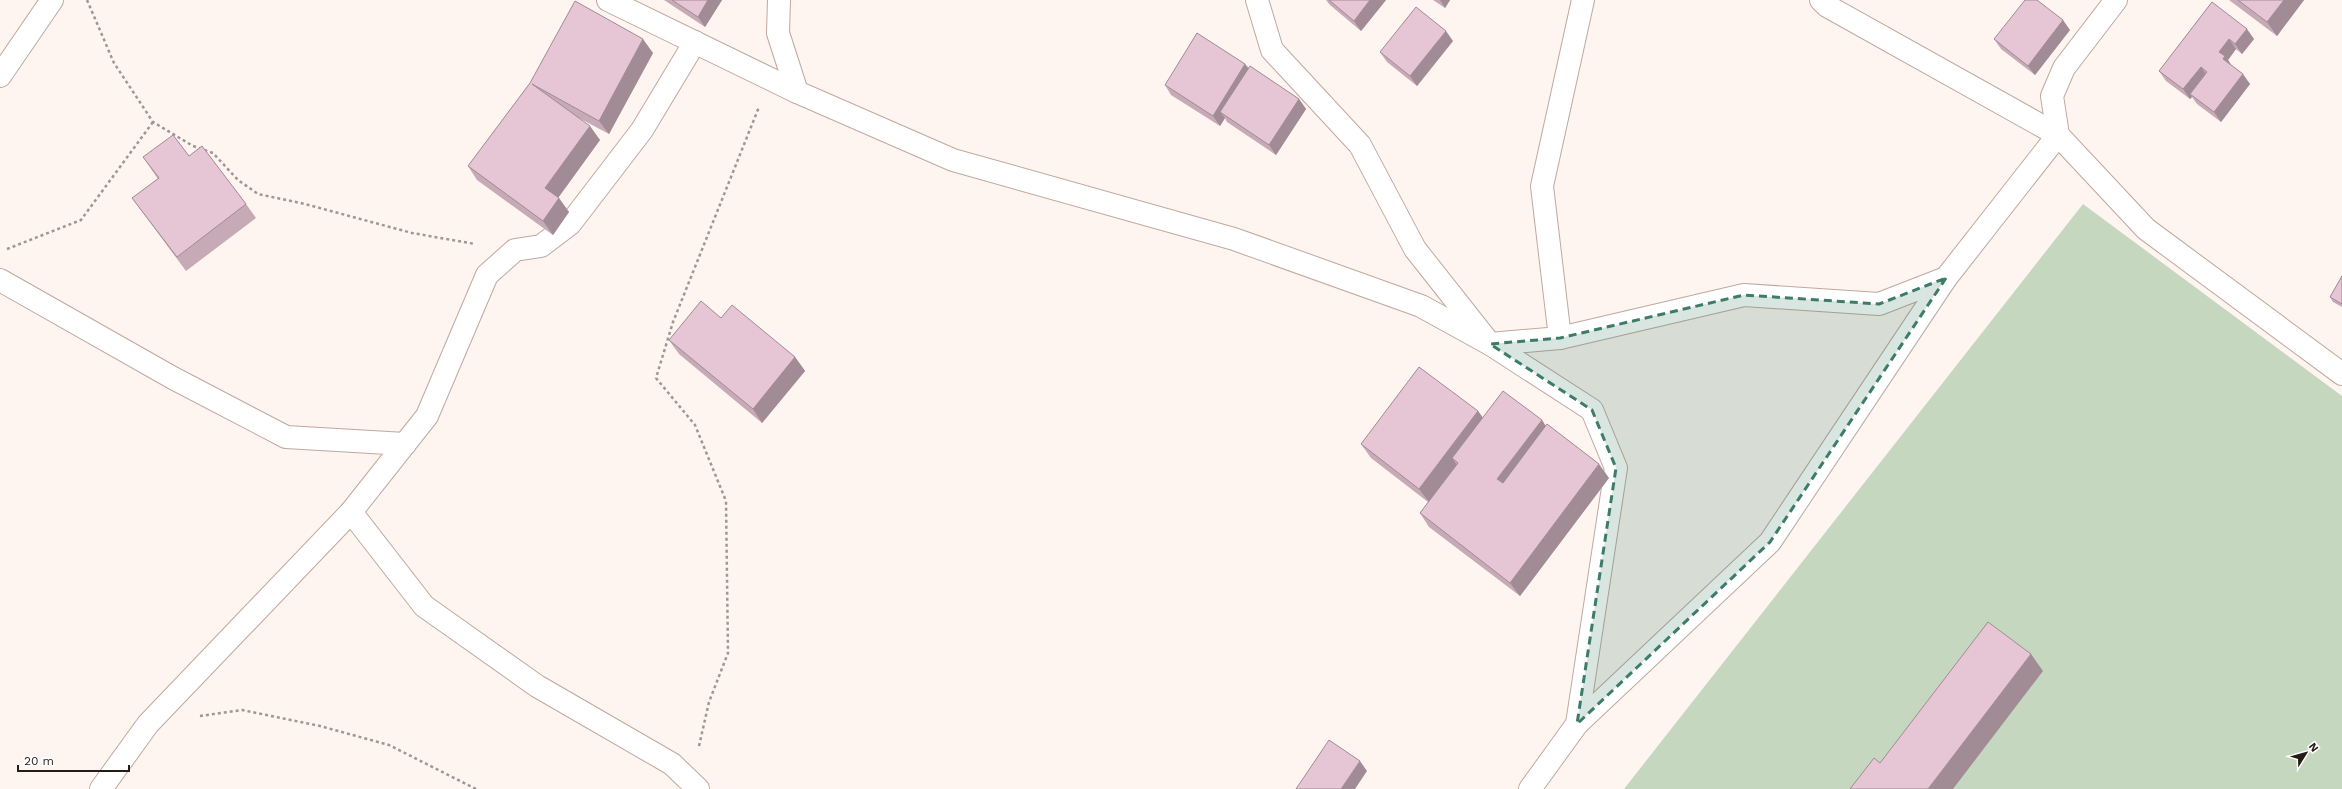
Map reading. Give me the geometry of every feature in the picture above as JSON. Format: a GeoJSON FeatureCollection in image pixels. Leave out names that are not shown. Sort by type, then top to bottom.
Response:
{"type":"FeatureCollection","features":[{"type":"Feature","properties":{"kind":"street"},"geometry":{"type":"LineString","coordinates":[[0,76],[52,0]]}},
{"type":"Feature","properties":{"kind":"street"},"geometry":{"type":"LineString","coordinates":[[608,0],[797,92],[953,160],[1234,239],[1421,306],[1490,344],[1592,410],[1616,468],[1577,724]]}},
{"type":"Feature","properties":{"kind":"street"},"geometry":{"type":"LineString","coordinates":[[779,0],[778,33],[797,92]]}},
{"type":"Feature","properties":{"kind":"street"},"geometry":{"type":"LineString","coordinates":[[1257,0],[1272,50],[1360,145],[1415,249],[1490,344]]}},
{"type":"Feature","properties":{"kind":"street"},"geometry":{"type":"LineString","coordinates":[[1560,338],[1542,186],[1583,0]]}},
{"type":"Feature","properties":{"kind":"street"},"geometry":{"type":"LineString","coordinates":[[1821,0],[1827,6],[2058,135],[2146,229],[2342,374]]}},
{"type":"Feature","properties":{"kind":"street"},"geometry":{"type":"LineString","coordinates":[[1530,789],[1577,724],[1770,542],[1946,278],[2058,135],[2052,96],[2064,68],[2116,0]]}},
{"type":"Feature","properties":{"kind":"street"},"geometry":{"type":"LineString","coordinates":[[102,789],[148,724],[351,512],[427,416],[487,275],[515,250],[541,246],[570,224],[642,130],[695,42]]}},
{"type":"Feature","properties":{"kind":"street"},"geometry":{"type":"LineString","coordinates":[[1490,344],[1560,338],[1744,296],[1879,304],[1946,278]]}},
{"type":"Feature","properties":{"kind":"street"},"geometry":{"type":"LineString","coordinates":[[0,280],[173,378],[286,437],[404,444]]}},
{"type":"Feature","properties":{"kind":"street"},"geometry":{"type":"LineString","coordinates":[[351,512],[424,606],[537,686],[672,764],[695,786]]}},
{"type":"Feature","properties":{"kind":"path"},"geometry":{"type":"LineString","coordinates":[[87,0],[114,63],[153,122],[194,146],[213,153],[238,180],[258,194],[304,204],[412,233],[515,250]]}},
{"type":"Feature","properties":{"kind":"path"},"geometry":{"type":"LineString","coordinates":[[695,786],[709,702],[728,652],[726,501],[695,425],[656,378],[673,322],[770,79]]}},
{"type":"Feature","properties":{"kind":"path"},"geometry":{"type":"LineString","coordinates":[[0,252],[81,220],[153,122]]}},
{"type":"Feature","properties":{"kind":"path"},"geometry":{"type":"LineString","coordinates":[[195,717],[242,710],[320,726],[389,745],[476,789]]}},
{"type":"Feature","properties":{"kind":"highlighted area"},"geometry":{"type":"Polygon","coordinates":[[[1946,278],[1770,542],[1577,724],[1616,468],[1592,410],[1490,344],[1560,338],[1744,295],[1879,304],[1946,278]]]}},
{"type":"Feature","properties":{"kind":"green space"},"geometry":{"type":"Polygon","coordinates":[[[2083,204],[2342,396],[2342,789],[1624,789],[2083,204]]]}},
{"type":"Feature","properties":{"kind":"building"},"geometry":{"type":"Polygon","coordinates":[[[672,0],[708,0],[698,17],[672,0]]]}},
{"type":"Feature","properties":{"kind":"building"},"geometry":{"type":"Polygon","coordinates":[[[1329,0],[1370,0],[1354,21],[1329,0]]]}},
{"type":"Feature","properties":{"kind":"building"},"geometry":{"type":"Polygon","coordinates":[[[2025,0],[2037,0],[2063,20],[2028,66],[1994,39],[2025,0]]]}},
{"type":"Feature","properties":{"kind":"building"},"geometry":{"type":"Polygon","coordinates":[[[2238,0],[2284,0],[2267,22],[2238,0]]]}},
{"type":"Feature","properties":{"kind":"building"},"geometry":{"type":"Polygon","coordinates":[[[575,1],[643,39],[599,121],[532,84],[590,126],[545,188],[559,198],[543,221],[468,166],[530,83],[575,1]]]}},
{"type":"Feature","properties":{"kind":"building"},"geometry":{"type":"Polygon","coordinates":[[[2212,2],[2247,29],[2235,44],[2229,39],[2219,52],[2225,56],[2223,59],[2243,74],[2214,112],[2190,94],[2207,72],[2201,67],[2183,89],[2159,71],[2212,2]]]}},
{"type":"Feature","properties":{"kind":"building"},"geometry":{"type":"Polygon","coordinates":[[[1416,7],[1446,31],[1410,76],[1380,52],[1416,7]]]}},
{"type":"Feature","properties":{"kind":"building"},"geometry":{"type":"Polygon","coordinates":[[[1197,33],[1245,64],[1213,116],[1165,85],[1197,33]]]}},
{"type":"Feature","properties":{"kind":"building"},"geometry":{"type":"Polygon","coordinates":[[[1250,66],[1299,99],[1269,145],[1220,112],[1250,66]]]}},
{"type":"Feature","properties":{"kind":"building"},"geometry":{"type":"Polygon","coordinates":[[[173,135],[189,156],[202,146],[246,204],[177,257],[132,198],[159,178],[143,157],[173,135]]]}},
{"type":"Feature","properties":{"kind":"building"},"geometry":{"type":"Polygon","coordinates":[[[2342,276],[2342,304],[2330,297],[2342,276]]]}},
{"type":"Feature","properties":{"kind":"building"},"geometry":{"type":"Polygon","coordinates":[[[701,301],[721,318],[732,305],[795,357],[753,409],[669,340],[701,301]]]}},
{"type":"Feature","properties":{"kind":"building"},"geometry":{"type":"Polygon","coordinates":[[[1419,367],[1478,411],[1419,489],[1361,444],[1419,367]]]}},
{"type":"Feature","properties":{"kind":"building"},"geometry":{"type":"Polygon","coordinates":[[[1503,391],[1542,420],[1497,479],[1503,483],[1547,424],[1599,464],[1510,583],[1420,513],[1458,463],[1452,458],[1503,391]]]}},
{"type":"Feature","properties":{"kind":"building"},"geometry":{"type":"Polygon","coordinates":[[[1988,622],[2031,654],[1928,789],[1850,789],[1874,758],[1880,763],[1988,622]]]}},
{"type":"Feature","properties":{"kind":"building"},"geometry":{"type":"Polygon","coordinates":[[[1329,740],[1360,761],[1341,789],[1296,789],[1329,740]]]}}]}
